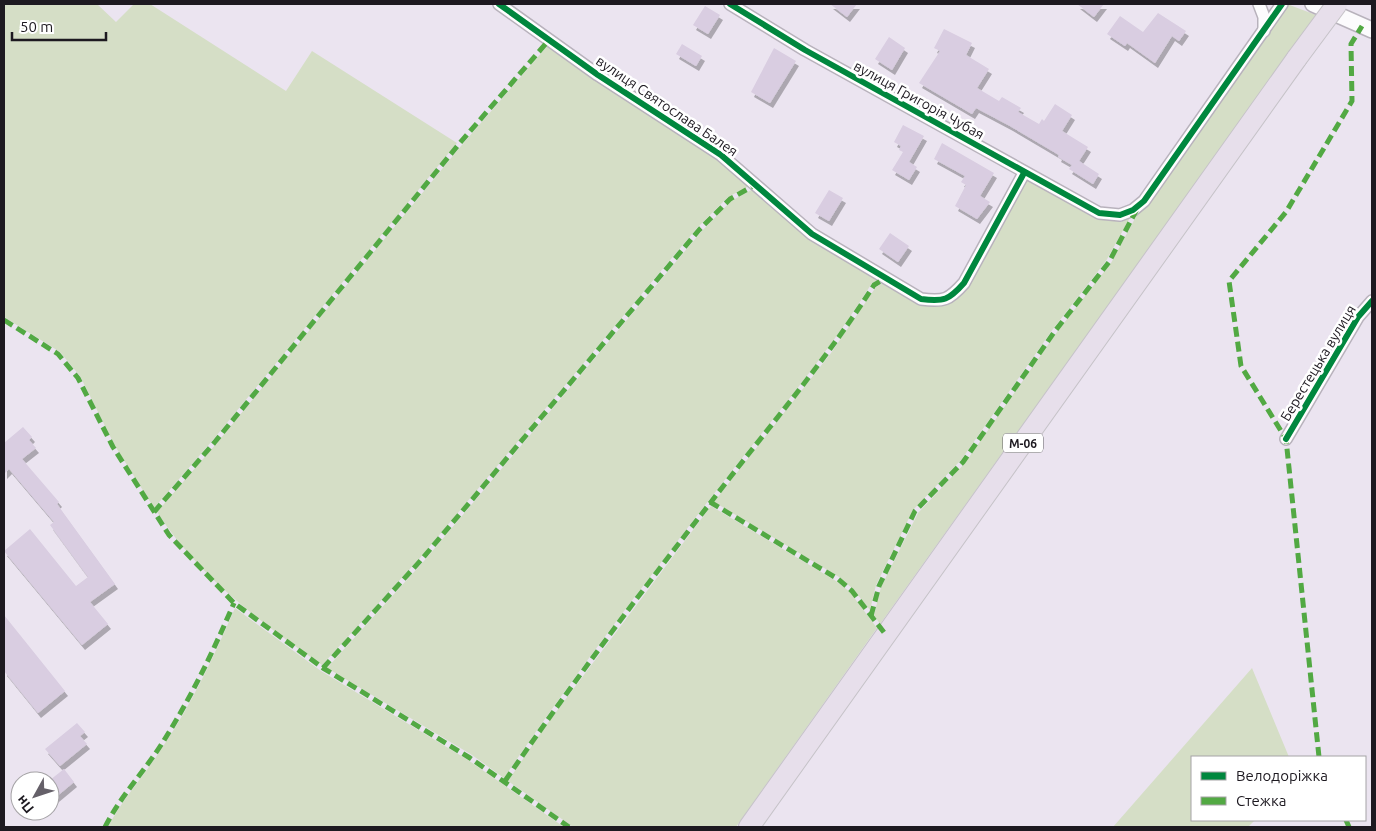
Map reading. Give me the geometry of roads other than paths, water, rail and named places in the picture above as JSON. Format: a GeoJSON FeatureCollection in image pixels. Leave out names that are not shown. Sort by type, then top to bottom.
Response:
{"type":"FeatureCollection","features":[{"type":"Feature","properties":{"kind":"highway","name":"М-06"},"geometry":{"type":"LineString","coordinates":[[749,827],[1337,4]]}},
{"type":"Feature","properties":{"kind":"main road"},"geometry":{"type":"LineString","coordinates":[[1313,4],[1372,30]]}},
{"type":"Feature","properties":{"kind":"street","name":"вулиця Святослава Балея"},"geometry":{"type":"LineString","coordinates":[[499,4],[598,74],[721,155],[812,234],[921,299],[939,302],[953,296],[964,283],[1024,173]]}},
{"type":"Feature","properties":{"kind":"street","name":"вулиця Григорія Чубая"},"geometry":{"type":"LineString","coordinates":[[730,4],[804,50],[1024,173],[1099,213],[1120,215],[1133,210],[1144,201],[1264,31]]}},
{"type":"Feature","properties":{"kind":"street"},"geometry":{"type":"LineString","coordinates":[[1259,4],[1264,17],[1264,31]]}},
{"type":"Feature","properties":{"kind":"street"},"geometry":{"type":"LineString","coordinates":[[1264,31],[1282,4]]}},
{"type":"Feature","properties":{"kind":"street","name":"Берестецька вулиця"},"geometry":{"type":"LineString","coordinates":[[1286,439],[1358,317],[1372,301]]}}]}
